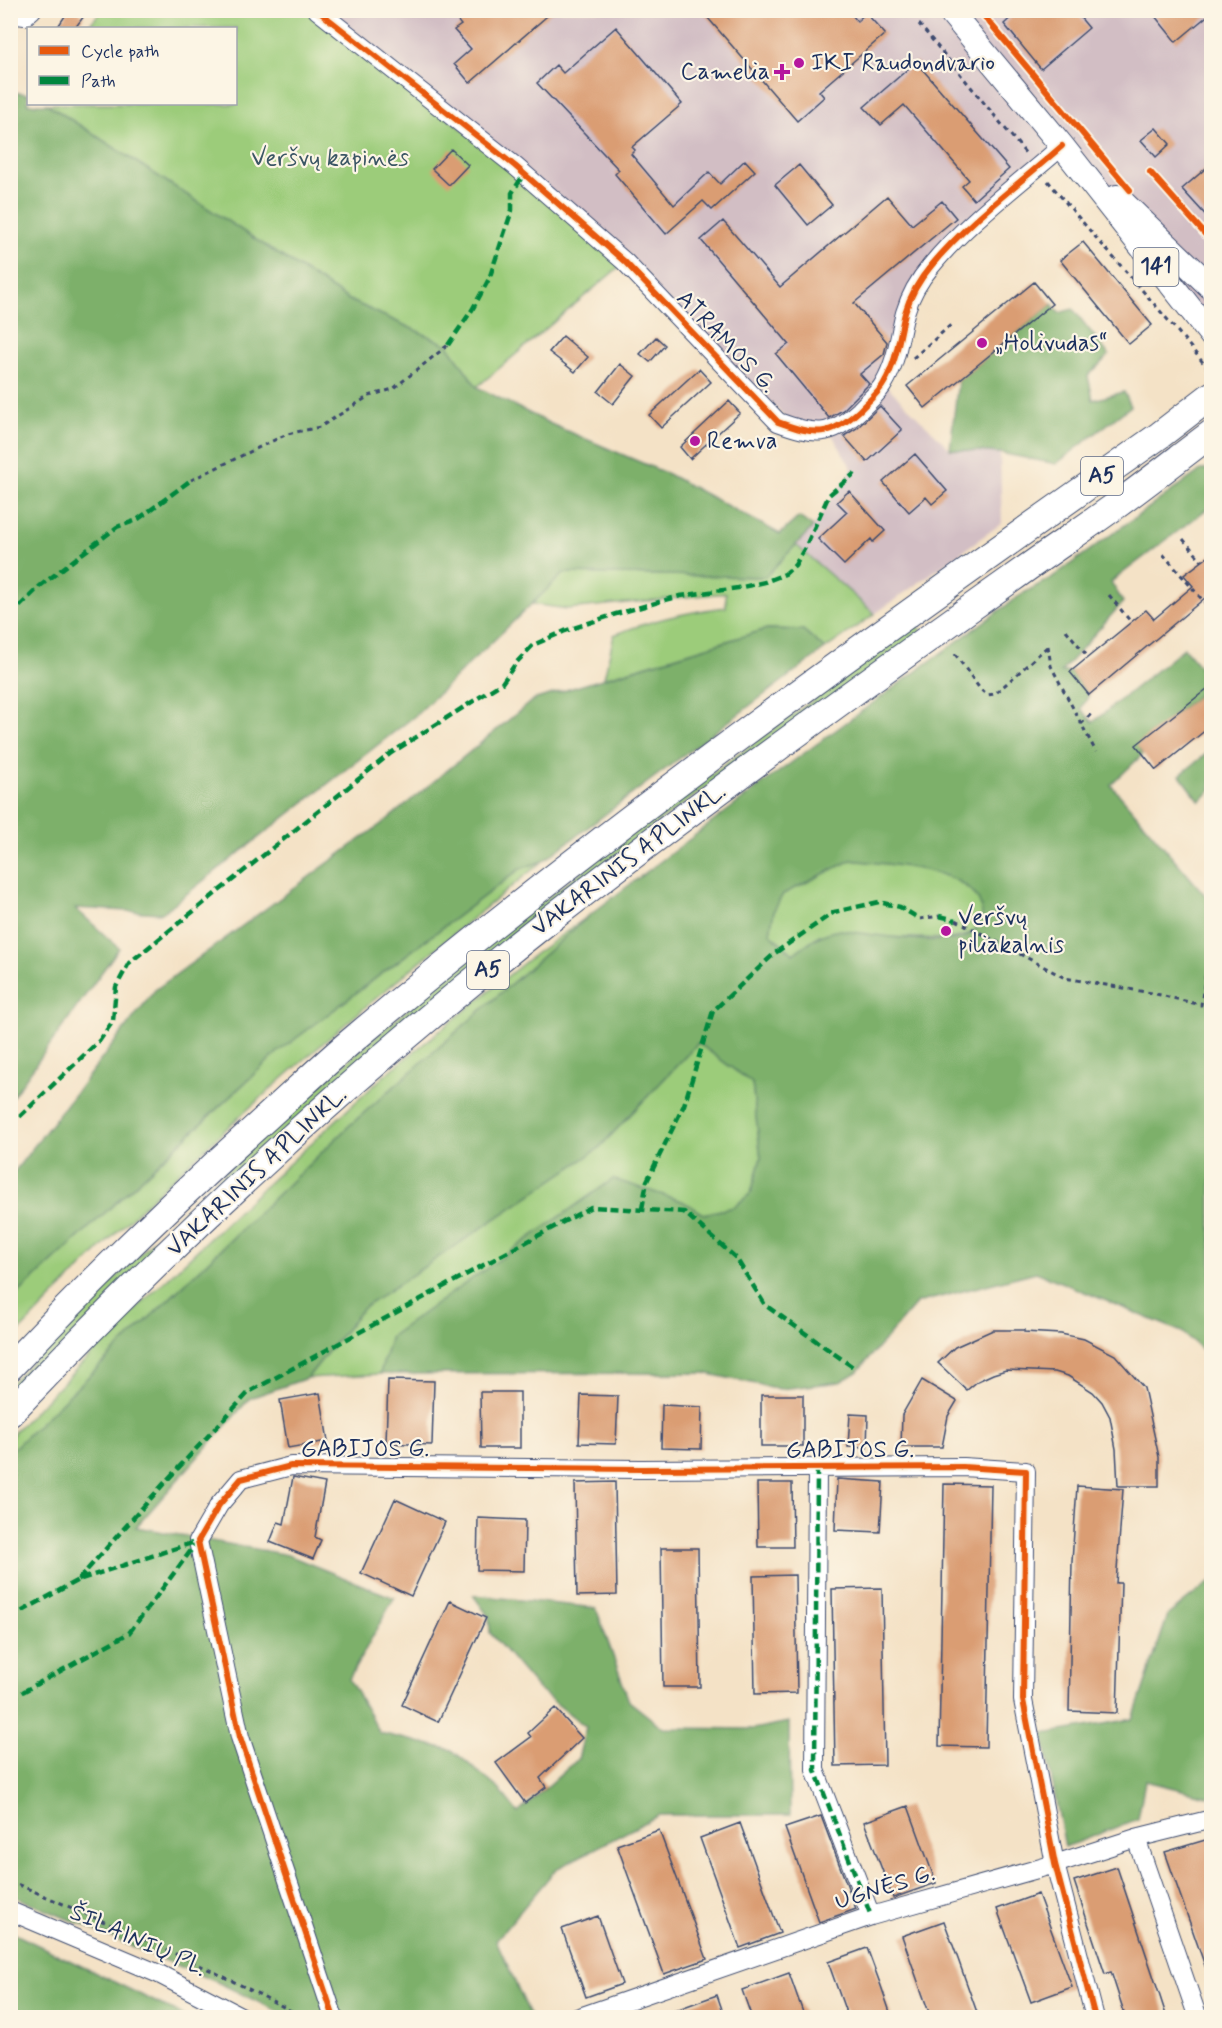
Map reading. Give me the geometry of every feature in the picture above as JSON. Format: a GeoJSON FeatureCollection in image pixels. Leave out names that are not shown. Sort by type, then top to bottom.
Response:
{"type":"FeatureCollection","features":[{"type":"Feature","properties":{"kind":"highway","name":"VAKARINIS APLINKL."},"geometry":{"type":"LineString","coordinates":[[10,1367],[201,1176],[352,1040],[513,909],[748,729],[1160,435],[1212,395]]}},
{"type":"Feature","properties":{"kind":"highway","name":"VAKARINIS APLINKL."},"geometry":{"type":"LineString","coordinates":[[10,1413],[90,1329],[234,1190],[384,1055],[539,928],[773,751],[1120,503],[1212,433]]}},
{"type":"Feature","properties":{"kind":"main road","name":"141"},"geometry":{"type":"LineString","coordinates":[[949,10],[1062,146],[1212,336]]}},
{"type":"Feature","properties":{"kind":"main road","name":"141"},"geometry":{"type":"LineString","coordinates":[[1062,146],[1212,288]]}},
{"type":"Feature","properties":{"kind":"street"},"geometry":{"type":"LineString","coordinates":[[10,14],[24,16],[32,10]]}},
{"type":"Feature","properties":{"kind":"street","name":"ATRAMOS G."},"geometry":{"type":"LineString","coordinates":[[317,10],[463,123],[625,262],[778,422],[799,430],[830,431],[843,424],[878,392],[896,356],[906,310],[914,291],[930,267],[958,237],[1062,146]]}},
{"type":"Feature","properties":{"kind":"street","name":"GABIJOS G."},"geometry":{"type":"LineString","coordinates":[[334,2018],[240,1737],[198,1541],[219,1505],[241,1479],[291,1466],[640,1469],[963,1467],[1026,1471],[1023,1700],[1055,1863]]}},
{"type":"Feature","properties":{"kind":"street","name":"GABIJOS G."},"geometry":{"type":"LineString","coordinates":[[817,1468],[815,1770],[872,1916]]}},
{"type":"Feature","properties":{"kind":"street","name":"UGNĖS G."},"geometry":{"type":"LineString","coordinates":[[577,2018],[872,1916],[1136,1838],[1212,1819]]}},
{"type":"Feature","properties":{"kind":"street"},"geometry":{"type":"LineString","coordinates":[[1136,1838],[1198,2018]]}},
{"type":"Feature","properties":{"kind":"street"},"geometry":{"type":"LineString","coordinates":[[1055,1863],[1095,2018]]}},
{"type":"Feature","properties":{"kind":"street","name":"ŠILAINIŲ PL."},"geometry":{"type":"LineString","coordinates":[[10,1911],[159,1974],[244,2018]]}},
{"type":"Feature","properties":{"kind":"path"},"geometry":{"type":"LineString","coordinates":[[978,10],[1122,181]]}},
{"type":"Feature","properties":{"kind":"path"},"geometry":{"type":"LineString","coordinates":[[919,24],[1078,217],[1177,330],[1212,374]]}},
{"type":"Feature","properties":{"kind":"path"},"geometry":{"type":"LineString","coordinates":[[1150,172],[1212,242]]}},
{"type":"Feature","properties":{"kind":"path"},"geometry":{"type":"LineString","coordinates":[[910,361],[952,324]]}},
{"type":"Feature","properties":{"kind":"path"},"geometry":{"type":"LineString","coordinates":[[191,480],[287,434],[320,427],[369,396],[393,389],[448,345]]}},
{"type":"Feature","properties":{"kind":"path"},"geometry":{"type":"LineString","coordinates":[[1184,538],[1202,561]]}},
{"type":"Feature","properties":{"kind":"path"},"geometry":{"type":"LineString","coordinates":[[1163,554],[1212,611]]}},
{"type":"Feature","properties":{"kind":"path"},"geometry":{"type":"LineString","coordinates":[[1109,595],[1131,622]]}},
{"type":"Feature","properties":{"kind":"path"},"geometry":{"type":"LineString","coordinates":[[1066,630],[1088,657]]}},
{"type":"Feature","properties":{"kind":"path"},"geometry":{"type":"LineString","coordinates":[[955,654],[980,689],[987,695],[995,694],[1048,646],[1051,666],[1096,752]]}},
{"type":"Feature","properties":{"kind":"path"},"geometry":{"type":"LineString","coordinates":[[1081,724],[1092,713]]}},
{"type":"Feature","properties":{"kind":"path"},"geometry":{"type":"LineString","coordinates":[[956,920],[1065,978],[1152,993],[1201,1005],[1212,908]]}},
{"type":"Feature","properties":{"kind":"path"},"geometry":{"type":"LineString","coordinates":[[920,919],[939,916]]}},
{"type":"Feature","properties":{"kind":"path"},"geometry":{"type":"LineString","coordinates":[[10,1881],[151,1942],[261,1994],[304,2018]]}},
{"type":"Feature","properties":{"kind":"shaded area"},"geometry":{"type":"Polygon","coordinates":[[[317,11],[1211,11],[1211,336],[1063,147],[930,267],[884,383],[950,449],[1000,453],[1002,523],[875,614],[796,545],[813,527],[852,469],[830,431],[799,430],[625,262],[317,11]]]}},
{"type":"Feature","properties":{"kind":"green space","name":"Veršvų kapinės"},"geometry":{"type":"Polygon","coordinates":[[[101,11],[317,11],[625,262],[477,387],[448,345],[349,300],[49,105],[237,105],[237,27],[88,27],[101,11]]]}},
{"type":"Feature","properties":{"kind":"green space"},"geometry":{"type":"Polygon","coordinates":[[[11,92],[27,94],[27,105],[49,105],[349,300],[448,345],[477,387],[553,425],[668,474],[780,534],[799,517],[813,527],[765,577],[564,573],[416,715],[162,913],[75,908],[119,948],[11,1099],[11,92]]]}},
{"type":"Feature","properties":{"kind":"green space"},"geometry":{"type":"Polygon","coordinates":[[[1052,304],[1059,313],[1073,309],[1109,355],[1088,376],[1093,400],[1124,392],[1131,406],[1056,464],[1000,453],[950,449],[958,381],[1052,304]]]}},
{"type":"Feature","properties":{"kind":"green space"},"geometry":{"type":"Polygon","coordinates":[[[1211,469],[1211,506],[1111,582],[1123,602],[1061,672],[1070,672],[1089,695],[1081,709],[1093,722],[1184,648],[1205,673],[1211,665],[1211,685],[1137,745],[1143,754],[1111,785],[1211,902],[1211,1358],[1182,1332],[1036,1272],[917,1303],[857,1372],[840,1382],[780,1389],[704,1373],[380,1374],[391,1336],[613,1179],[682,1201],[704,1214],[734,1207],[751,1193],[761,1158],[752,1083],[698,1043],[598,1149],[362,1309],[307,1378],[250,1398],[136,1527],[288,1555],[394,1598],[349,1679],[380,1733],[452,1750],[500,1790],[518,1813],[578,1759],[586,1727],[538,1689],[490,1633],[489,1617],[473,1595],[596,1608],[629,1701],[663,1728],[753,1729],[789,1722],[790,1815],[659,1815],[556,1869],[496,1940],[531,2017],[289,2017],[219,1983],[11,1895],[11,1451],[349,1126],[591,914],[773,776],[1022,594],[1051,578],[1201,470],[1211,469]],[[851,860],[783,894],[774,910],[770,933],[793,954],[815,939],[834,931],[939,940],[965,937],[972,933],[979,924],[982,913],[977,897],[965,886],[948,877],[907,867],[851,860]]]}},
{"type":"Feature","properties":{"kind":"green space"},"geometry":{"type":"Polygon","coordinates":[[[796,545],[875,614],[825,649],[803,630],[767,629],[604,678],[614,635],[669,617],[726,607],[726,593],[567,609],[532,604],[564,573],[765,577],[796,545]]]}},
{"type":"Feature","properties":{"kind":"green space"},"geometry":{"type":"Polygon","coordinates":[[[917,625],[922,632],[631,842],[11,1394],[11,1383],[169,1225],[277,1124],[389,1025],[503,932],[620,842],[917,625]]]}},
{"type":"Feature","properties":{"kind":"green space"},"geometry":{"type":"Polygon","coordinates":[[[767,629],[803,630],[825,649],[543,861],[520,869],[278,1052],[11,1300],[11,1176],[155,990],[388,819],[533,700],[767,629]]]}},
{"type":"Feature","properties":{"kind":"green space"},"geometry":{"type":"Polygon","coordinates":[[[1211,750],[1211,790],[1200,801],[1180,775],[1211,750]]]}},
{"type":"Feature","properties":{"kind":"green space"},"geometry":{"type":"Polygon","coordinates":[[[851,860],[921,868],[955,880],[979,901],[983,915],[980,924],[968,934],[948,939],[819,935],[793,954],[770,933],[774,910],[783,894],[851,860]]]}},
{"type":"Feature","properties":{"kind":"green space"},"geometry":{"type":"Polygon","coordinates":[[[543,861],[370,1004],[243,1114],[128,1221],[11,1340],[11,1300],[278,1052],[520,869],[543,861]]]}},
{"type":"Feature","properties":{"kind":"green space"},"geometry":{"type":"Polygon","coordinates":[[[591,914],[349,1126],[11,1451],[11,1437],[16,1430],[145,1300],[253,1197],[385,1075],[535,954],[591,914]]]}},
{"type":"Feature","properties":{"kind":"green space"},"geometry":{"type":"Polygon","coordinates":[[[698,1043],[752,1083],[761,1158],[751,1193],[734,1207],[704,1214],[682,1201],[391,1336],[380,1374],[307,1378],[362,1309],[598,1149],[698,1043]]]}},
{"type":"Feature","properties":{"kind":"green space"},"geometry":{"type":"Polygon","coordinates":[[[1211,1581],[1211,1797],[1145,1781],[1138,1819],[1065,1847],[1043,1734],[1133,1719],[1168,1615],[1211,1581]]]}},
{"type":"Feature","properties":{"kind":"green space"},"geometry":{"type":"Polygon","coordinates":[[[11,1932],[172,2010],[185,2017],[11,2017],[11,1932]]]}},
{"type":"Feature","properties":{"kind":"building"},"geometry":{"type":"Polygon","coordinates":[[[69,10],[77,10],[84,16],[76,27],[58,27],[69,10]]]}},
{"type":"Feature","properties":{"kind":"building"},"geometry":{"type":"Polygon","coordinates":[[[449,10],[554,10],[470,83],[454,64],[471,49],[454,30],[461,25],[449,10]]]}},
{"type":"Feature","properties":{"kind":"building","name":"IKI Raudondvario"},"geometry":{"type":"Polygon","coordinates":[[[701,10],[848,10],[857,21],[866,13],[885,34],[819,91],[824,97],[797,121],[701,10]]]}},
{"type":"Feature","properties":{"kind":"building"},"geometry":{"type":"Polygon","coordinates":[[[1019,10],[1074,10],[1089,28],[1041,69],[1004,24],[1019,10]]]}},
{"type":"Feature","properties":{"kind":"building"},"geometry":{"type":"Polygon","coordinates":[[[1150,10],[1212,10],[1212,12],[1176,42],[1150,10]]]}},
{"type":"Feature","properties":{"kind":"building"},"geometry":{"type":"Polygon","coordinates":[[[616,27],[682,104],[632,147],[635,150],[631,154],[674,205],[709,172],[720,184],[745,160],[755,171],[712,210],[703,201],[666,234],[615,174],[619,170],[537,83],[556,65],[563,73],[616,27]]]}},
{"type":"Feature","properties":{"kind":"building"},"geometry":{"type":"Polygon","coordinates":[[[916,62],[1009,169],[974,200],[962,186],[969,180],[904,105],[881,125],[864,107],[916,62]]]}},
{"type":"Feature","properties":{"kind":"building"},"geometry":{"type":"Polygon","coordinates":[[[1156,128],[1170,144],[1156,157],[1141,140],[1156,128]]]}},
{"type":"Feature","properties":{"kind":"building"},"geometry":{"type":"Polygon","coordinates":[[[451,149],[468,165],[449,185],[432,169],[451,149]]]}},
{"type":"Feature","properties":{"kind":"building"},"geometry":{"type":"Polygon","coordinates":[[[1212,163],[1212,222],[1182,189],[1212,163]]]}},
{"type":"Feature","properties":{"kind":"building"},"geometry":{"type":"Polygon","coordinates":[[[799,165],[832,205],[808,225],[775,185],[799,165]]]}},
{"type":"Feature","properties":{"kind":"building"},"geometry":{"type":"Polygon","coordinates":[[[887,196],[912,225],[942,201],[956,218],[854,303],[887,342],[884,354],[860,374],[869,384],[843,410],[829,418],[776,354],[789,344],[701,240],[723,221],[780,287],[887,196]]]}},
{"type":"Feature","properties":{"kind":"building"},"geometry":{"type":"Polygon","coordinates":[[[1083,242],[1152,325],[1129,344],[1060,260],[1083,242]]]}},
{"type":"Feature","properties":{"kind":"building","name":"„Holivudas“"},"geometry":{"type":"Polygon","coordinates":[[[1034,282],[1052,304],[925,408],[907,386],[1034,282]]]}},
{"type":"Feature","properties":{"kind":"building"},"geometry":{"type":"Polygon","coordinates":[[[563,336],[588,357],[575,372],[549,352],[563,336]]]}},
{"type":"Feature","properties":{"kind":"building"},"geometry":{"type":"Polygon","coordinates":[[[656,337],[665,345],[650,362],[640,354],[656,337]]]}},
{"type":"Feature","properties":{"kind":"building"},"geometry":{"type":"Polygon","coordinates":[[[620,364],[635,376],[613,404],[598,392],[620,364]]]}},
{"type":"Feature","properties":{"kind":"building"},"geometry":{"type":"Polygon","coordinates":[[[699,369],[711,382],[661,428],[649,415],[699,369]]]}},
{"type":"Feature","properties":{"kind":"building"},"geometry":{"type":"Polygon","coordinates":[[[729,401],[740,413],[690,459],[680,447],[729,401]]]}},
{"type":"Feature","properties":{"kind":"building"},"geometry":{"type":"Polygon","coordinates":[[[880,406],[902,430],[867,462],[844,436],[857,428],[880,406]]]}},
{"type":"Feature","properties":{"kind":"building"},"geometry":{"type":"Polygon","coordinates":[[[915,454],[947,491],[932,504],[926,497],[909,512],[883,482],[915,454]]]}},
{"type":"Feature","properties":{"kind":"building"},"geometry":{"type":"Polygon","coordinates":[[[849,491],[885,531],[873,542],[871,539],[844,565],[818,539],[847,512],[837,502],[849,491]]]}},
{"type":"Feature","properties":{"kind":"building"},"geometry":{"type":"Polygon","coordinates":[[[1212,554],[1212,592],[1089,695],[1070,672],[1146,610],[1154,619],[1193,586],[1184,575],[1212,554]]]}},
{"type":"Feature","properties":{"kind":"building"},"geometry":{"type":"Polygon","coordinates":[[[1212,685],[1212,725],[1156,770],[1136,745],[1212,685]]]}},
{"type":"Feature","properties":{"kind":"building"},"geometry":{"type":"Polygon","coordinates":[[[993,1330],[1024,1330],[1024,1332],[1061,1334],[1084,1339],[1115,1355],[1144,1388],[1159,1457],[1159,1486],[1118,1486],[1116,1449],[1110,1417],[1102,1402],[1093,1392],[1068,1376],[1055,1372],[1006,1370],[978,1381],[967,1390],[938,1363],[955,1347],[993,1330]]]}},
{"type":"Feature","properties":{"kind":"building"},"geometry":{"type":"Polygon","coordinates":[[[388,1380],[434,1381],[432,1445],[386,1443],[388,1380]]]}},
{"type":"Feature","properties":{"kind":"building"},"geometry":{"type":"Polygon","coordinates":[[[922,1380],[957,1401],[948,1416],[942,1447],[901,1447],[902,1415],[922,1380]]]}},
{"type":"Feature","properties":{"kind":"building"},"geometry":{"type":"Polygon","coordinates":[[[480,1392],[520,1392],[520,1448],[481,1448],[480,1392]]]}},
{"type":"Feature","properties":{"kind":"building"},"geometry":{"type":"Polygon","coordinates":[[[320,1393],[328,1441],[288,1448],[280,1400],[320,1393]]]}},
{"type":"Feature","properties":{"kind":"building"},"geometry":{"type":"Polygon","coordinates":[[[581,1395],[618,1396],[616,1444],[579,1443],[581,1395]]]}},
{"type":"Feature","properties":{"kind":"building"},"geometry":{"type":"Polygon","coordinates":[[[761,1395],[803,1395],[803,1446],[761,1446],[761,1395]]]}},
{"type":"Feature","properties":{"kind":"building"},"geometry":{"type":"Polygon","coordinates":[[[662,1405],[702,1407],[701,1449],[661,1448],[662,1405]]]}},
{"type":"Feature","properties":{"kind":"building"},"geometry":{"type":"Polygon","coordinates":[[[850,1414],[868,1415],[867,1448],[848,1447],[850,1414]]]}},
{"type":"Feature","properties":{"kind":"building"},"geometry":{"type":"Polygon","coordinates":[[[293,1477],[325,1483],[315,1537],[321,1540],[313,1559],[270,1542],[278,1522],[284,1524],[293,1477]]]}},
{"type":"Feature","properties":{"kind":"building"},"geometry":{"type":"Polygon","coordinates":[[[837,1479],[883,1482],[880,1532],[835,1530],[837,1479]]]}},
{"type":"Feature","properties":{"kind":"building"},"geometry":{"type":"Polygon","coordinates":[[[615,1482],[617,1595],[577,1596],[575,1483],[615,1482]]]}},
{"type":"Feature","properties":{"kind":"building"},"geometry":{"type":"Polygon","coordinates":[[[757,1483],[792,1483],[793,1547],[758,1547],[757,1483]]]}},
{"type":"Feature","properties":{"kind":"building"},"geometry":{"type":"Polygon","coordinates":[[[944,1484],[991,1485],[986,1747],[939,1746],[944,1484]]]}},
{"type":"Feature","properties":{"kind":"building"},"geometry":{"type":"Polygon","coordinates":[[[1077,1486],[1123,1489],[1116,1583],[1121,1583],[1117,1713],[1069,1711],[1072,1562],[1077,1486]]]}},
{"type":"Feature","properties":{"kind":"building"},"geometry":{"type":"Polygon","coordinates":[[[395,1499],[445,1522],[411,1596],[361,1573],[395,1499]]]}},
{"type":"Feature","properties":{"kind":"building"},"geometry":{"type":"Polygon","coordinates":[[[478,1518],[525,1520],[524,1571],[477,1570],[478,1518]]]}},
{"type":"Feature","properties":{"kind":"building"},"geometry":{"type":"Polygon","coordinates":[[[661,1548],[698,1548],[700,1687],[663,1687],[661,1548]]]}},
{"type":"Feature","properties":{"kind":"building"},"geometry":{"type":"Polygon","coordinates":[[[795,1575],[797,1693],[755,1694],[753,1576],[795,1575]]]}},
{"type":"Feature","properties":{"kind":"building"},"geometry":{"type":"Polygon","coordinates":[[[882,1588],[885,1765],[835,1766],[832,1589],[882,1588]]]}},
{"type":"Feature","properties":{"kind":"building"},"geometry":{"type":"Polygon","coordinates":[[[450,1601],[486,1618],[438,1722],[402,1705],[450,1601]]]}},
{"type":"Feature","properties":{"kind":"building"},"geometry":{"type":"Polygon","coordinates":[[[555,1708],[582,1738],[540,1778],[546,1787],[525,1803],[496,1763],[531,1737],[528,1733],[555,1708]]]}},
{"type":"Feature","properties":{"kind":"building"},"geometry":{"type":"Polygon","coordinates":[[[908,1806],[936,1883],[893,1898],[864,1822],[908,1806]]]}},
{"type":"Feature","properties":{"kind":"building"},"geometry":{"type":"Polygon","coordinates":[[[821,1816],[856,1909],[819,1922],[785,1828],[821,1816]]]}},
{"type":"Feature","properties":{"kind":"building"},"geometry":{"type":"Polygon","coordinates":[[[740,1823],[780,1933],[740,1948],[700,1838],[740,1823]]]}},
{"type":"Feature","properties":{"kind":"building"},"geometry":{"type":"Polygon","coordinates":[[[659,1830],[707,1959],[664,1974],[617,1845],[659,1830]]]}},
{"type":"Feature","properties":{"kind":"building"},"geometry":{"type":"Polygon","coordinates":[[[1212,1838],[1212,1980],[1210,1980],[1165,1852],[1212,1838]]]}},
{"type":"Feature","properties":{"kind":"building"},"geometry":{"type":"Polygon","coordinates":[[[1117,1867],[1167,2018],[1126,2018],[1111,1972],[1105,1974],[1074,1881],[1117,1867]]]}},
{"type":"Feature","properties":{"kind":"building"},"geometry":{"type":"Polygon","coordinates":[[[1038,1894],[1072,1987],[1031,2002],[997,1909],[1038,1894]]]}},
{"type":"Feature","properties":{"kind":"building"},"geometry":{"type":"Polygon","coordinates":[[[598,1916],[622,1984],[586,1997],[562,1929],[598,1916]]]}},
{"type":"Feature","properties":{"kind":"building"},"geometry":{"type":"Polygon","coordinates":[[[944,1921],[979,2018],[931,2018],[902,1936],[944,1921]]]}},
{"type":"Feature","properties":{"kind":"building"},"geometry":{"type":"Polygon","coordinates":[[[867,1948],[892,2018],[848,2018],[828,1962],[867,1948]]]}},
{"type":"Feature","properties":{"kind":"building"},"geometry":{"type":"Polygon","coordinates":[[[789,1973],[805,2018],[752,2018],[742,1990],[789,1973]]]}},
{"type":"Feature","properties":{"kind":"building"},"geometry":{"type":"Polygon","coordinates":[[[717,1995],[725,2018],[659,2018],[659,2016],[717,1995]]]}},
{"type":"Feature","properties":{"kind":"marked path"},"geometry":{"type":"LineString","coordinates":[[448,345],[472,310],[489,279],[512,210],[512,193],[524,174]]}},
{"type":"Feature","properties":{"kind":"marked path"},"geometry":{"type":"LineString","coordinates":[[10,1126],[100,1040],[113,1021],[116,987],[129,963],[391,753],[502,683],[533,645],[565,631],[616,614],[680,596],[765,582],[785,574],[795,565],[806,546],[829,495],[855,473]]}},
{"type":"Feature","properties":{"kind":"marked path"},"geometry":{"type":"LineString","coordinates":[[10,616],[40,586],[117,527],[137,520],[191,480]]}},
{"type":"Feature","properties":{"kind":"marked path"},"geometry":{"type":"LineString","coordinates":[[642,1209],[647,1181],[684,1105],[713,1011],[775,953],[834,912],[879,902],[900,907],[920,919]]}},
{"type":"Feature","properties":{"kind":"marked path"},"geometry":{"type":"LineString","coordinates":[[939,916],[956,920]]}},
{"type":"Feature","properties":{"kind":"marked path"},"geometry":{"type":"LineString","coordinates":[[78,1580],[249,1392],[591,1207],[684,1212],[736,1258],[765,1305],[853,1367]]}},
{"type":"Feature","properties":{"kind":"marked path"},"geometry":{"type":"LineString","coordinates":[[817,1468],[815,1770],[871,1916]]}},
{"type":"Feature","properties":{"kind":"marked path"},"geometry":{"type":"LineString","coordinates":[[10,1618],[78,1580],[198,1541],[129,1633],[10,1699]]}},
{"type":"Feature","properties":{"kind":"cycle path"},"geometry":{"type":"LineString","coordinates":[[317,10],[515,166],[625,262],[778,422],[802,430],[821,431],[840,426],[876,394],[892,366],[910,300],[927,271],[960,234],[1062,146]]}},
{"type":"Feature","properties":{"kind":"cycle path"},"geometry":{"type":"LineString","coordinates":[[979,10],[1130,190]]}},
{"type":"Feature","properties":{"kind":"cycle path"},"geometry":{"type":"LineString","coordinates":[[1150,172],[1212,242]]}},
{"type":"Feature","properties":{"kind":"cycle path"},"geometry":{"type":"LineString","coordinates":[[334,2018],[240,1737],[198,1541],[219,1505],[241,1479],[291,1466],[641,1469],[963,1467],[1026,1471],[1023,1700],[1055,1864],[1095,2018]]}},
{"type":"Feature","properties":{"kind":"place","name":"IKI Raudondvario"},"geometry":{"type":"Point","coordinates":[799,63]}},
{"type":"Feature","properties":{"kind":"place","name":"Camelia"},"geometry":{"type":"Point","coordinates":[782,72]}},
{"type":"Feature","properties":{"kind":"place","name":"„Holivudas“"},"geometry":{"type":"Point","coordinates":[982,343]}},
{"type":"Feature","properties":{"kind":"place","name":"Remva"},"geometry":{"type":"Point","coordinates":[695,441]}},
{"type":"Feature","properties":{"kind":"place","name":"Veršvų piliakalnis"},"geometry":{"type":"Point","coordinates":[946,931]}}]}
